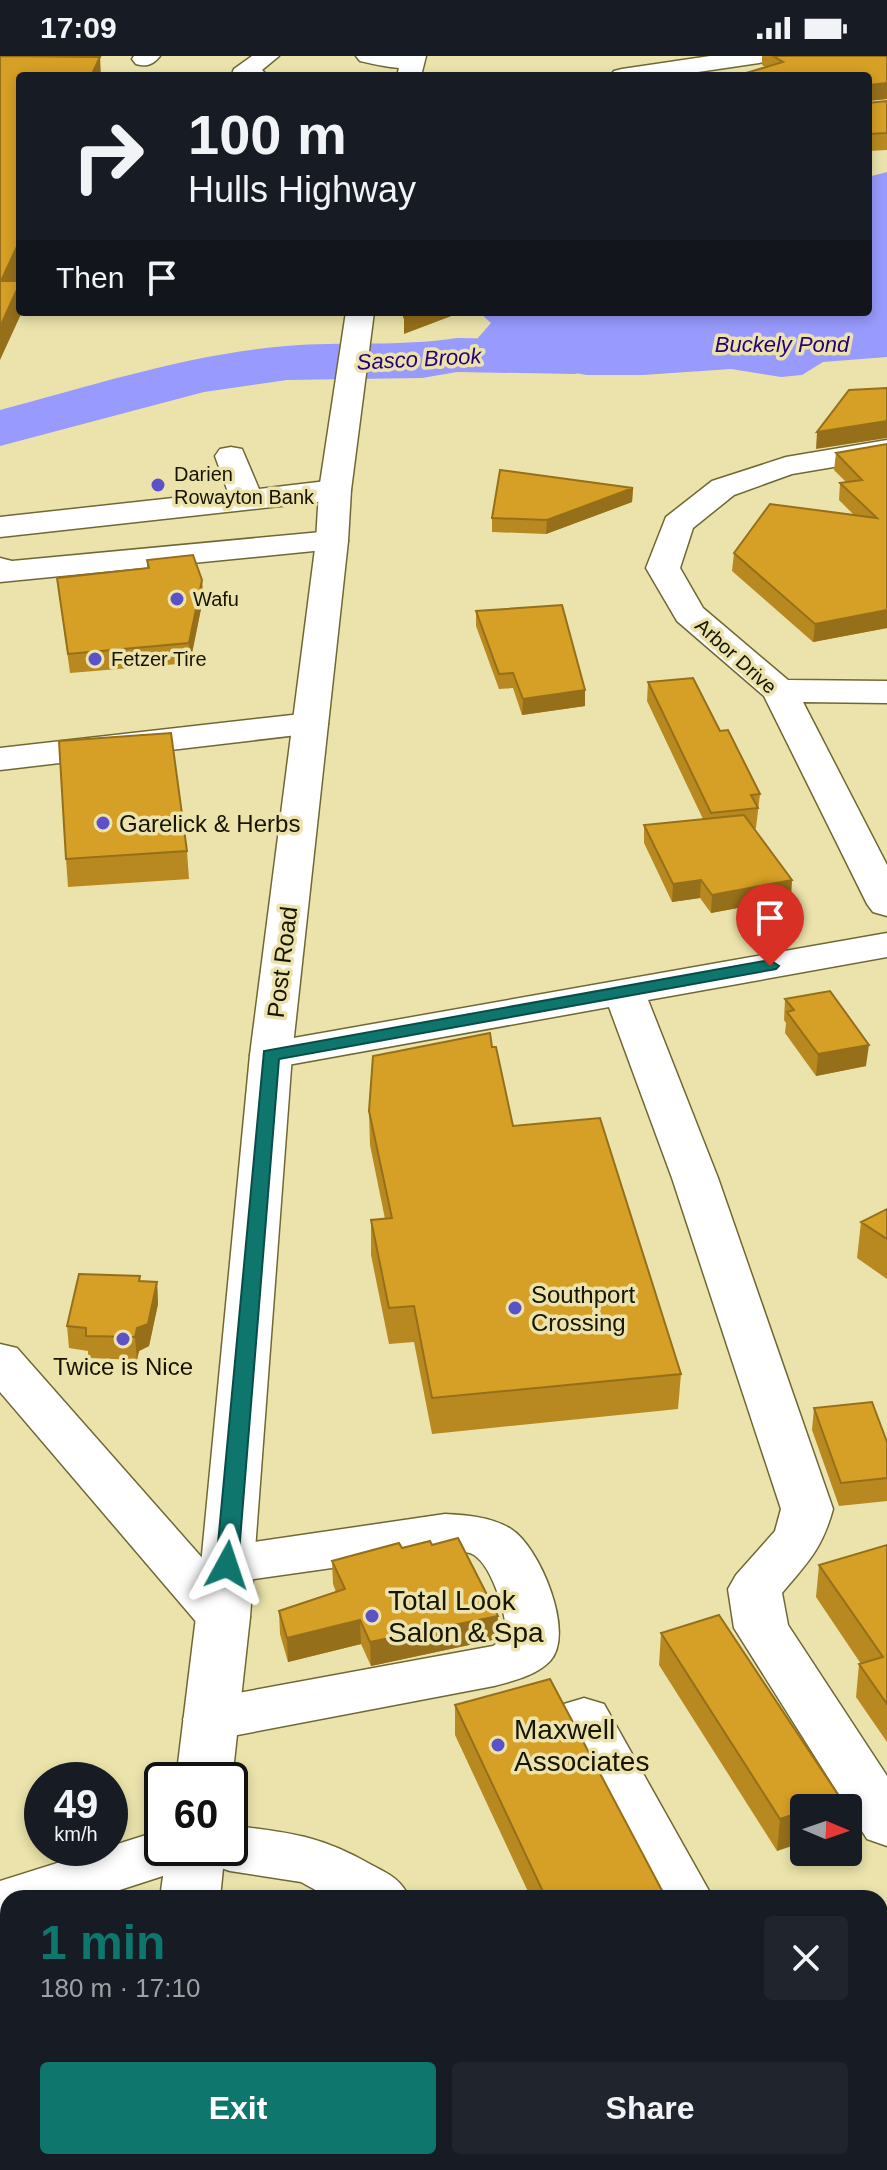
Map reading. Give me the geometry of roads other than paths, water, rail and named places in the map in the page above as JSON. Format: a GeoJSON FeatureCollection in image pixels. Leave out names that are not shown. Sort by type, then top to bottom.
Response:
{"type":"FeatureCollection","features":[{"type":"Feature","properties":{"kind":"street"},"geometry":{"type":"LineString","coordinates":[[245,72],[267,56]]}},
{"type":"Feature","properties":{"kind":"street"},"geometry":{"type":"LineString","coordinates":[[368,56],[412,65]]}},
{"type":"Feature","properties":{"kind":"street"},"geometry":{"type":"LineString","coordinates":[[649,72],[759,56]]}},
{"type":"Feature","properties":{"kind":"street","name":"Post Road"},"geometry":{"type":"LineString","coordinates":[[206,1762],[223,1617],[271,1055],[332,541],[335,490],[355,342]]}},
{"type":"Feature","properties":{"kind":"street","name":"Arbor Drive"},"geometry":{"type":"LineString","coordinates":[[887,449],[786,466],[723,488],[678,524],[663,568],[689,614],[779,691],[887,904]]}},
{"type":"Feature","properties":{"kind":"street"},"geometry":{"type":"LineString","coordinates":[[231,456],[247,501]]}},
{"type":"Feature","properties":{"kind":"street"},"geometry":{"type":"LineString","coordinates":[[0,527],[335,490]]}},
{"type":"Feature","properties":{"kind":"street"},"geometry":{"type":"LineString","coordinates":[[0,568],[1,572],[332,541]]}},
{"type":"Feature","properties":{"kind":"street"},"geometry":{"type":"LineString","coordinates":[[779,691],[887,692]]}},
{"type":"Feature","properties":{"kind":"street"},"geometry":{"type":"LineString","coordinates":[[0,759],[310,724]]}},
{"type":"Feature","properties":{"kind":"street"},"geometry":{"type":"LineString","coordinates":[[271,1055],[887,945]]}},
{"type":"Feature","properties":{"kind":"street"},"geometry":{"type":"LineString","coordinates":[[624,992],[695,1178],[807,1509],[799,1538],[755,1589],[761,1628],[887,1823]]}},
{"type":"Feature","properties":{"kind":"street"},"geometry":{"type":"LineString","coordinates":[[0,1360],[223,1617]]}},
{"type":"Feature","properties":{"kind":"street"},"geometry":{"type":"LineString","coordinates":[[211,1719],[494,1666],[512,1660],[531,1647],[534,1626],[530,1607],[500,1548],[488,1540],[468,1534],[445,1533],[227,1565]]}},
{"type":"Feature","properties":{"kind":"street"},"geometry":{"type":"LineString","coordinates":[[584,1719],[679,1890]]}},
{"type":"Feature","properties":{"kind":"street"},"geometry":{"type":"LineString","coordinates":[[248,1851],[313,1860],[366,1890]]}},
{"type":"Feature","properties":{"kind":"street"},"geometry":{"type":"LineString","coordinates":[[45,1890],[144,1859]]}},
{"type":"Feature","properties":{"kind":"street"},"geometry":{"type":"LineString","coordinates":[[191,1890],[194,1866]]}},
{"type":"Feature","properties":{"kind":"water","name":"Buckely Pond"},"geometry":{"type":"Polygon","coordinates":[[[887,172],[887,357],[823,362],[802,375],[781,377],[731,369],[586,375],[543,366],[471,360],[457,355],[456,344],[477,339],[491,323],[483,316],[872,316],[872,176],[887,172]]]}},
{"type":"Feature","properties":{"kind":"waterway","name":"Sasco Brook"},"geometry":{"type":"LineString","coordinates":[[0,428],[201,375],[287,363],[422,361],[457,355],[575,357]]}},
{"type":"Feature","properties":{"kind":"place","name":"Darien Rowayton Bank"},"geometry":{"type":"Point","coordinates":[158,485]}},
{"type":"Feature","properties":{"kind":"place","name":"Wafu"},"geometry":{"type":"Point","coordinates":[177,599]}},
{"type":"Feature","properties":{"kind":"place","name":"Fetzer Tire"},"geometry":{"type":"Point","coordinates":[95,659]}},
{"type":"Feature","properties":{"kind":"place","name":"Garelick & Herbs"},"geometry":{"type":"Point","coordinates":[103,823]}},
{"type":"Feature","properties":{"kind":"place","name":"Southport Crossing"},"geometry":{"type":"Point","coordinates":[515,1308]}},
{"type":"Feature","properties":{"kind":"place","name":"Twice is Nice"},"geometry":{"type":"Point","coordinates":[123,1339]}},
{"type":"Feature","properties":{"kind":"place","name":"Total Look Salon & Spa"},"geometry":{"type":"Point","coordinates":[372,1616]}},
{"type":"Feature","properties":{"kind":"place","name":"Maxwell Associates"},"geometry":{"type":"Point","coordinates":[498,1745]}}]}
